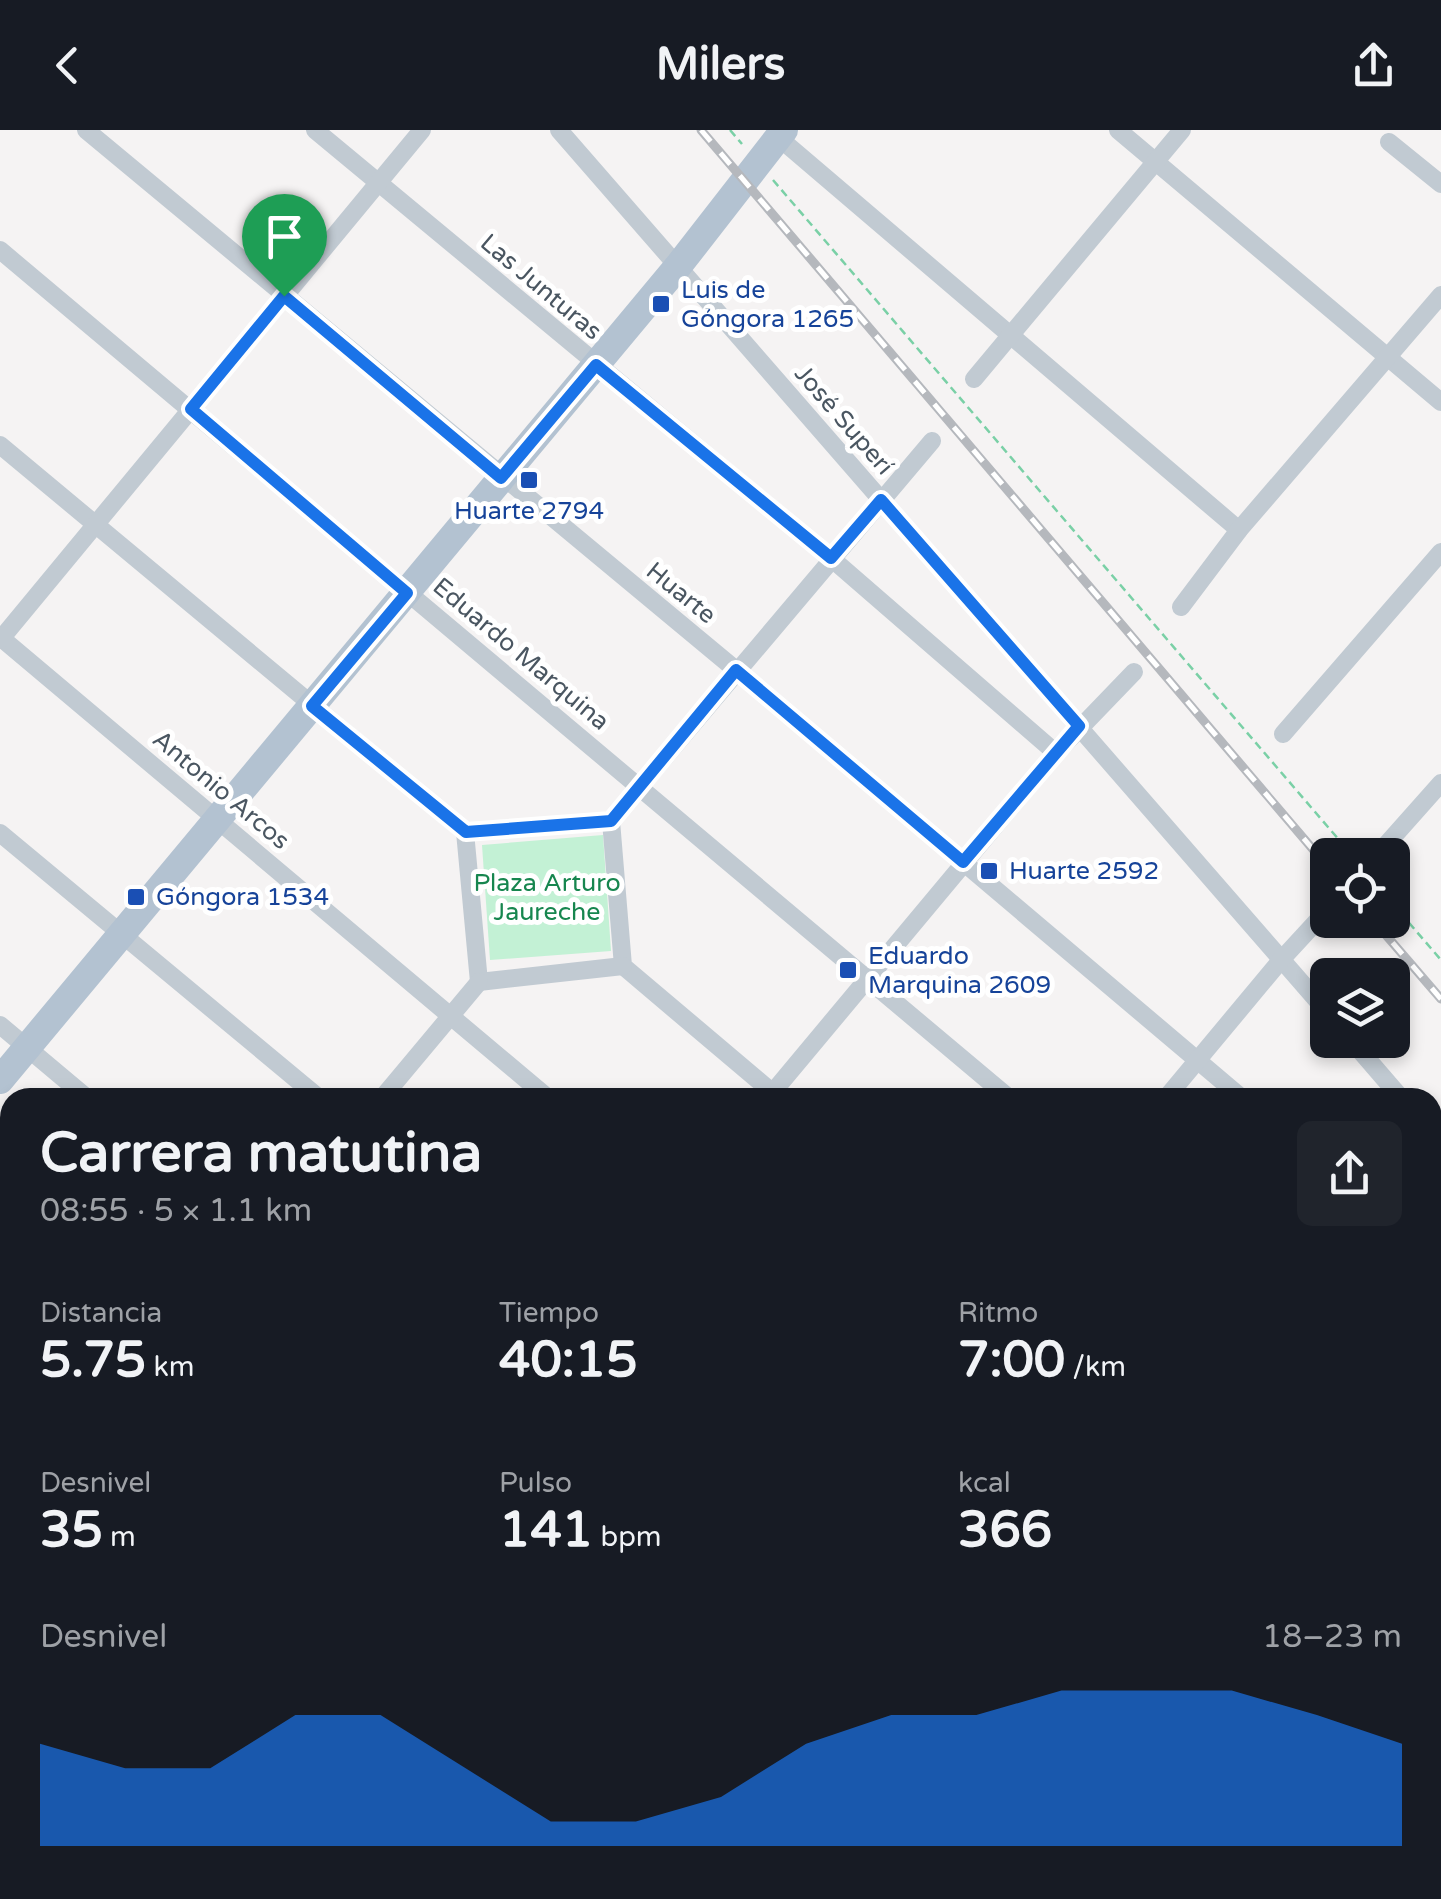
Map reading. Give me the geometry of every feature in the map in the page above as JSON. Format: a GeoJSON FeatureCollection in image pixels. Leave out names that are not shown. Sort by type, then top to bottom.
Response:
{"type":"FeatureCollection","features":[{"type":"Feature","properties":{"kind":"main road"},"geometry":{"type":"LineString","coordinates":[[0,1080],[596,365],[781,134]]}},
{"type":"Feature","properties":{"kind":"street","name":"Huarte"},"geometry":{"type":"LineString","coordinates":[[86,130],[736,670],[1230,1088]]}},
{"type":"Feature","properties":{"kind":"street","name":"Las Junturas"},"geometry":{"type":"LineString","coordinates":[[315,130],[831,558],[1056,753]]}},
{"type":"Feature","properties":{"kind":"street"},"geometry":{"type":"LineString","coordinates":[[0,638],[422,130]]}},
{"type":"Feature","properties":{"kind":"street","name":"José Superí"},"geometry":{"type":"LineString","coordinates":[[560,130],[1310,994]]}},
{"type":"Feature","properties":{"kind":"street"},"geometry":{"type":"LineString","coordinates":[[1118,130],[1441,402]]}},
{"type":"Feature","properties":{"kind":"street"},"geometry":{"type":"LineString","coordinates":[[974,378],[1182,130]]}},
{"type":"Feature","properties":{"kind":"street"},"geometry":{"type":"LineString","coordinates":[[781,134],[1240,530]]}},
{"type":"Feature","properties":{"kind":"street"},"geometry":{"type":"LineString","coordinates":[[1389,142],[1441,184]]}},
{"type":"Feature","properties":{"kind":"street","name":"Eduardo Marquina"},"geometry":{"type":"LineString","coordinates":[[0,250],[997,1088]]}},
{"type":"Feature","properties":{"kind":"street"},"geometry":{"type":"LineString","coordinates":[[1181,607],[1240,530],[1441,295]]}},
{"type":"Feature","properties":{"kind":"street"},"geometry":{"type":"LineString","coordinates":[[0,445],[466,832],[611,821],[932,442]]}},
{"type":"Feature","properties":{"kind":"street"},"geometry":{"type":"LineString","coordinates":[[1283,734],[1441,552]]}},
{"type":"Feature","properties":{"kind":"street","name":"Antonio Arcos"},"geometry":{"type":"LineString","coordinates":[[0,638],[536,1088]]}},
{"type":"Feature","properties":{"kind":"street"},"geometry":{"type":"LineString","coordinates":[[780,1088],[963,862],[1079,726],[1134,672]]}},
{"type":"Feature","properties":{"kind":"street"},"geometry":{"type":"LineString","coordinates":[[1393,838],[1441,783]]}},
{"type":"Feature","properties":{"kind":"street"},"geometry":{"type":"LineString","coordinates":[[611,821],[623,966],[765,1088]]}},
{"type":"Feature","properties":{"kind":"street"},"geometry":{"type":"LineString","coordinates":[[466,832],[479,982]]}},
{"type":"Feature","properties":{"kind":"street"},"geometry":{"type":"LineString","coordinates":[[0,833],[308,1088]]}},
{"type":"Feature","properties":{"kind":"street"},"geometry":{"type":"LineString","coordinates":[[1174,1088],[1310,928]]}},
{"type":"Feature","properties":{"kind":"street"},"geometry":{"type":"LineString","coordinates":[[390,1088],[479,982],[623,966]]}},
{"type":"Feature","properties":{"kind":"street"},"geometry":{"type":"LineString","coordinates":[[0,1025],[74,1088]]}},
{"type":"Feature","properties":{"kind":"street"},"geometry":{"type":"LineString","coordinates":[[1367,1058],[1392,1088]]}},
{"type":"Feature","properties":{"kind":"path"},"geometry":{"type":"LineString","coordinates":[[730,130],[1337,838]]}},
{"type":"Feature","properties":{"kind":"path"},"geometry":{"type":"LineString","coordinates":[[1410,924],[1441,960]]}},
{"type":"Feature","properties":{"kind":"green space","name":"Plaza Arturo Jaureche"},"geometry":{"type":"Polygon","coordinates":[[[603,835],[611,951],[490,960],[482,845],[603,835]]]}},
{"type":"Feature","properties":{"kind":"railway"},"geometry":{"type":"LineString","coordinates":[[701,130],[1310,846]]}},
{"type":"Feature","properties":{"kind":"railway"},"geometry":{"type":"LineString","coordinates":[[1388,938],[1441,999]]}},
{"type":"Feature","properties":{"kind":"place","name":"Luis de Góngora 1265"},"geometry":{"type":"Point","coordinates":[661,304]}},
{"type":"Feature","properties":{"kind":"place","name":"Huarte 2794"},"geometry":{"type":"Point","coordinates":[529,480]}},
{"type":"Feature","properties":{"kind":"place","name":"Huarte 2592"},"geometry":{"type":"Point","coordinates":[989,871]}},
{"type":"Feature","properties":{"kind":"place","name":"Góngora 1534"},"geometry":{"type":"Point","coordinates":[136,897]}},
{"type":"Feature","properties":{"kind":"place","name":"Eduardo Marquina 2609"},"geometry":{"type":"Point","coordinates":[848,970]}},
{"type":"Feature","properties":{"kind":"route"},"geometry":{"type":"LineString","coordinates":[[284,296],[501,478],[596,365],[831,558],[881,500],[1079,726],[963,862],[736,670],[611,821],[466,832],[312,706],[407,593],[191,409],[284,296]]}}]}
